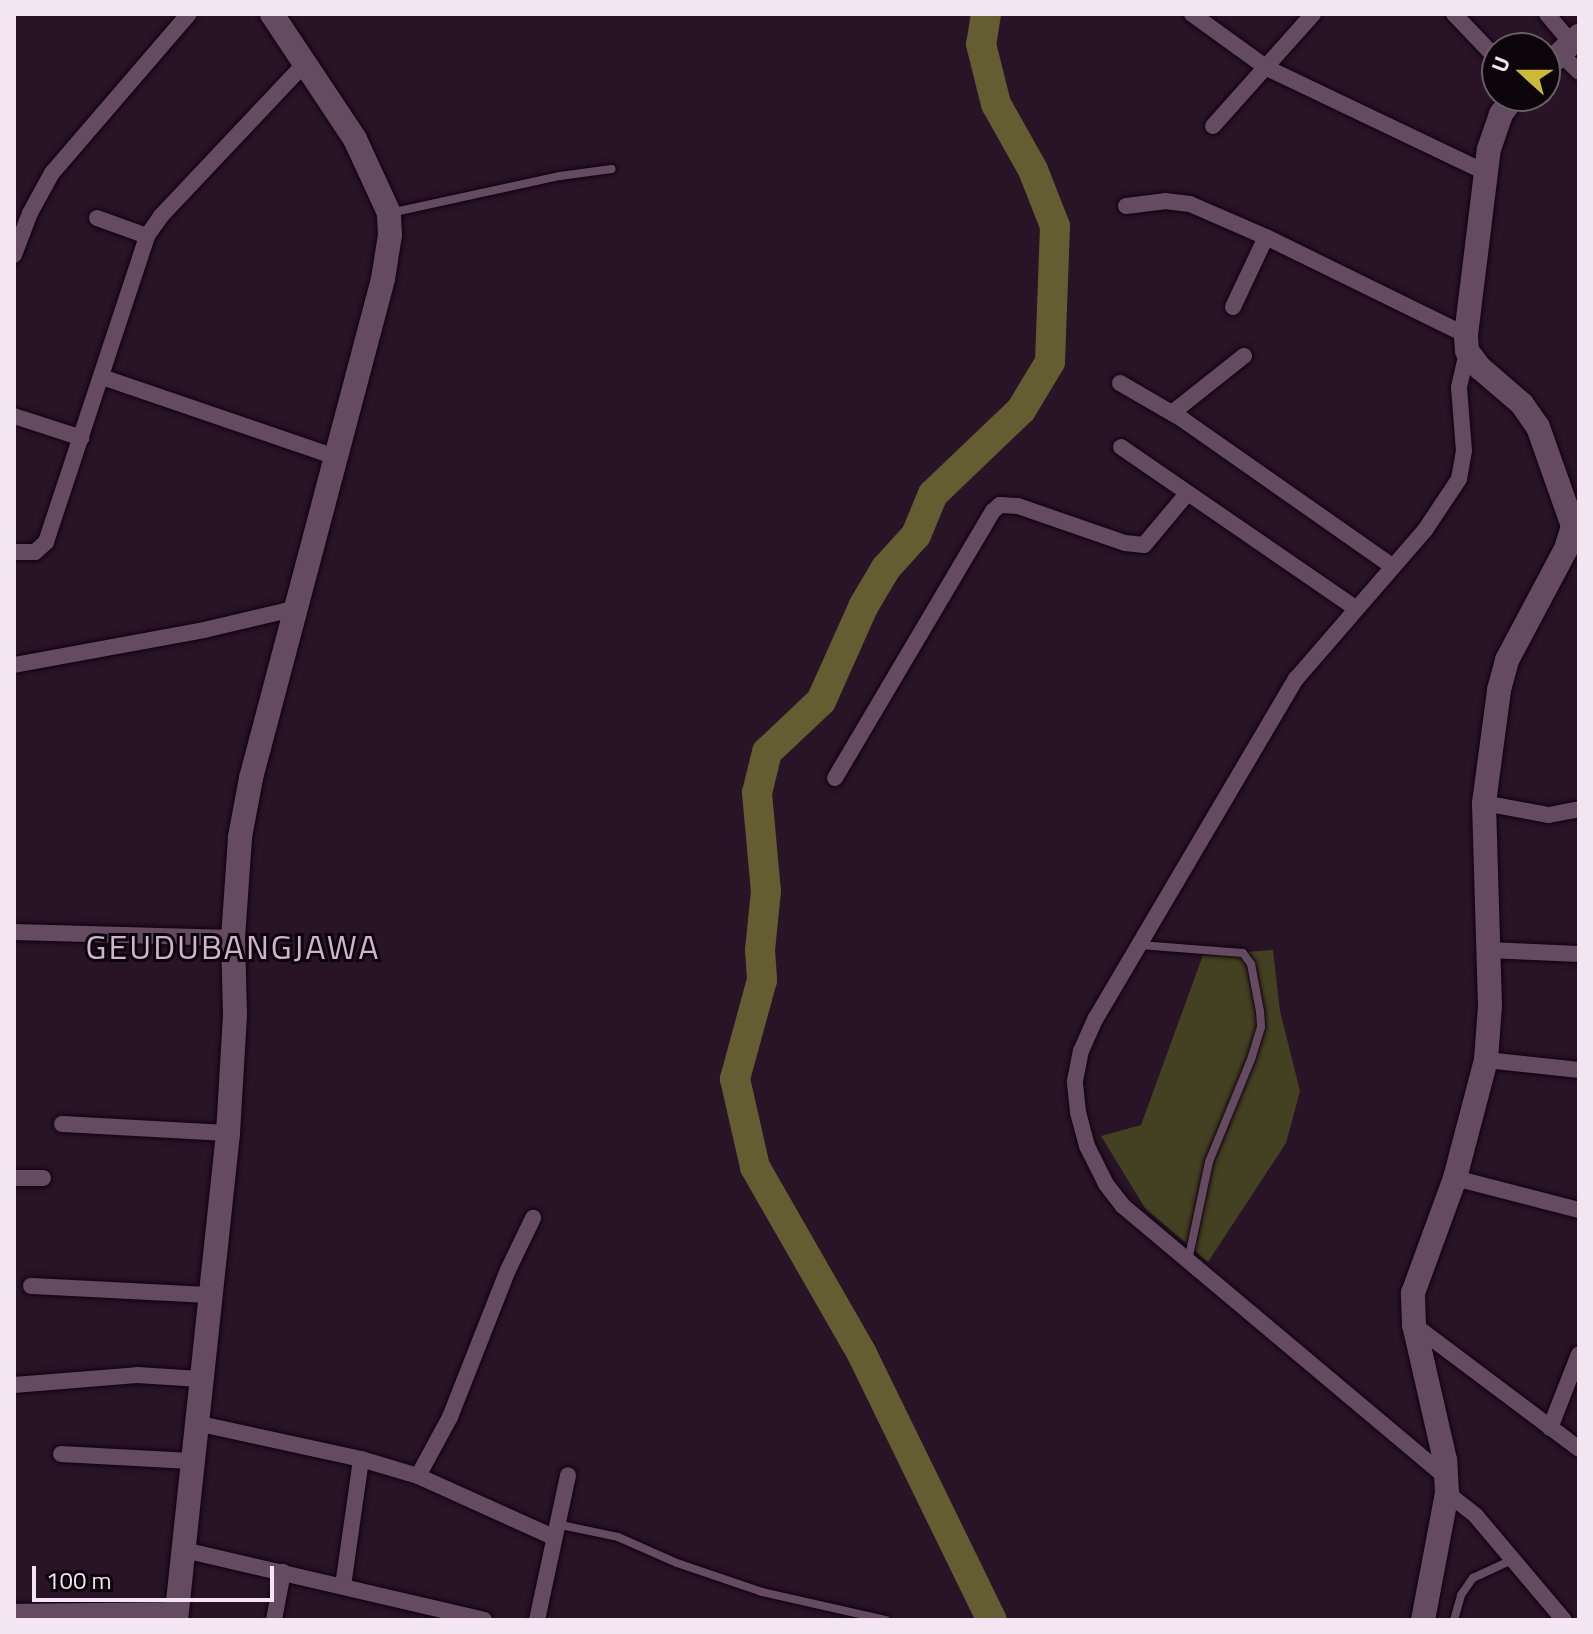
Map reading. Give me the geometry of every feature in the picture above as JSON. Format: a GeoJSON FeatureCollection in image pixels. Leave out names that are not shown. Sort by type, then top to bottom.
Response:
{"type":"FeatureCollection","features":[{"type":"Feature","properties":{"kind":"street"},"geometry":{"type":"LineString","coordinates":[[14,255],[30,213],[52,173],[189,14]]}},
{"type":"Feature","properties":{"kind":"street"},"geometry":{"type":"LineString","coordinates":[[14,1612],[53,1616],[176,1615],[228,1133],[235,1014],[233,938],[240,837],[251,778],[297,608],[333,456],[383,279],[390,235],[389,213],[355,139],[272,14]]}},
{"type":"Feature","properties":{"kind":"street"},"geometry":{"type":"LineString","coordinates":[[1192,14],[1267,68],[1485,172]]}},
{"type":"Feature","properties":{"kind":"street"},"geometry":{"type":"LineString","coordinates":[[1213,126],[1313,14]]}},
{"type":"Feature","properties":{"kind":"street"},"geometry":{"type":"LineString","coordinates":[[1454,14],[1481,42]]}},
{"type":"Feature","properties":{"kind":"street"},"geometry":{"type":"LineString","coordinates":[[1547,14],[1564,50],[1579,72]]}},
{"type":"Feature","properties":{"kind":"street"},"geometry":{"type":"LineString","coordinates":[[14,552],[35,552],[46,542],[147,236],[161,216],[306,62]]}},
{"type":"Feature","properties":{"kind":"street"},"geometry":{"type":"LineString","coordinates":[[1504,112],[1494,129],[1485,172],[1467,343],[1459,387],[1464,451],[1459,479],[1425,530],[1296,679],[1137,945],[1081,1051],[1075,1081],[1078,1112],[1087,1146],[1106,1184],[1123,1206],[1447,1486],[1564,1620]]}},
{"type":"Feature","properties":{"kind":"street"},"geometry":{"type":"LineString","coordinates":[[1126,206],[1165,201],[1190,204],[1266,237],[1467,343],[1480,368],[1522,404],[1538,427],[1576,524],[1559,564],[1507,660],[1499,690],[1484,803],[1490,1033],[1486,1060],[1455,1178],[1413,1293],[1414,1325],[1447,1486],[1423,1620]]}},
{"type":"Feature","properties":{"kind":"street"},"geometry":{"type":"LineString","coordinates":[[97,218],[147,236]]}},
{"type":"Feature","properties":{"kind":"street"},"geometry":{"type":"LineString","coordinates":[[1233,307],[1266,237]]}},
{"type":"Feature","properties":{"kind":"street"},"geometry":{"type":"LineString","coordinates":[[1172,413],[1244,356]]}},
{"type":"Feature","properties":{"kind":"street"},"geometry":{"type":"LineString","coordinates":[[102,377],[333,456]]}},
{"type":"Feature","properties":{"kind":"street"},"geometry":{"type":"LineString","coordinates":[[1120,383],[1172,413],[1392,566]]}},
{"type":"Feature","properties":{"kind":"street"},"geometry":{"type":"LineString","coordinates":[[14,416],[82,438]]}},
{"type":"Feature","properties":{"kind":"street"},"geometry":{"type":"LineString","coordinates":[[1121,447],[1186,495],[1355,608]]}},
{"type":"Feature","properties":{"kind":"street"},"geometry":{"type":"LineString","coordinates":[[835,778],[993,511],[1000,505],[1018,506],[1125,543],[1144,545],[1186,495]]}},
{"type":"Feature","properties":{"kind":"street"},"geometry":{"type":"LineString","coordinates":[[14,665],[204,630],[297,608]]}},
{"type":"Feature","properties":{"kind":"street"},"geometry":{"type":"LineString","coordinates":[[1484,803],[1549,815],[1579,809]]}},
{"type":"Feature","properties":{"kind":"street"},"geometry":{"type":"LineString","coordinates":[[14,932],[233,938]]}},
{"type":"Feature","properties":{"kind":"street"},"geometry":{"type":"LineString","coordinates":[[1488,950],[1579,954]]}},
{"type":"Feature","properties":{"kind":"street"},"geometry":{"type":"LineString","coordinates":[[1486,1060],[1579,1070]]}},
{"type":"Feature","properties":{"kind":"street"},"geometry":{"type":"LineString","coordinates":[[62,1124],[228,1133]]}},
{"type":"Feature","properties":{"kind":"street"},"geometry":{"type":"LineString","coordinates":[[14,1178],[43,1178]]}},
{"type":"Feature","properties":{"kind":"street"},"geometry":{"type":"LineString","coordinates":[[1455,1178],[1579,1210]]}},
{"type":"Feature","properties":{"kind":"street"},"geometry":{"type":"LineString","coordinates":[[418,1476],[450,1417],[508,1270],[533,1218]]}},
{"type":"Feature","properties":{"kind":"street"},"geometry":{"type":"LineString","coordinates":[[31,1286],[210,1295]]}},
{"type":"Feature","properties":{"kind":"street"},"geometry":{"type":"LineString","coordinates":[[1414,1325],[1579,1449]]}},
{"type":"Feature","properties":{"kind":"street"},"geometry":{"type":"LineString","coordinates":[[1550,1428],[1579,1354]]}},
{"type":"Feature","properties":{"kind":"street"},"geometry":{"type":"LineString","coordinates":[[14,1385],[137,1375],[200,1379]]}},
{"type":"Feature","properties":{"kind":"street"},"geometry":{"type":"LineString","coordinates":[[196,1423],[361,1459],[418,1476],[554,1531]]}},
{"type":"Feature","properties":{"kind":"street"},"geometry":{"type":"LineString","coordinates":[[61,1454],[191,1461]]}},
{"type":"Feature","properties":{"kind":"street"},"geometry":{"type":"LineString","coordinates":[[343,1586],[361,1459]]}},
{"type":"Feature","properties":{"kind":"street"},"geometry":{"type":"LineString","coordinates":[[537,1620],[568,1475]]}},
{"type":"Feature","properties":{"kind":"street"},"geometry":{"type":"LineString","coordinates":[[184,1550],[343,1586],[432,1614],[484,1620]]}},
{"type":"Feature","properties":{"kind":"street"},"geometry":{"type":"LineString","coordinates":[[274,1620],[283,1572]]}},
{"type":"Feature","properties":{"kind":"lane"},"geometry":{"type":"LineString","coordinates":[[389,213],[560,176],[612,169]]}},
{"type":"Feature","properties":{"kind":"lane"},"geometry":{"type":"LineString","coordinates":[[1137,945],[1243,953],[1251,964],[1260,1011],[1255,1049],[1209,1162],[1187,1261]]}},
{"type":"Feature","properties":{"kind":"lane"},"geometry":{"type":"LineString","coordinates":[[554,1531],[618,1537],[677,1563],[762,1592],[886,1620]]}},
{"type":"Feature","properties":{"kind":"lane"},"geometry":{"type":"LineString","coordinates":[[1454,1620],[1461,1595],[1473,1578],[1512,1560]]}},
{"type":"Feature","properties":{"kind":"shaded area"},"geometry":{"type":"Polygon","coordinates":[[[1273,950],[1280,1011],[1300,1091],[1286,1143],[1208,1262],[1145,1208],[1101,1136],[1141,1125],[1203,955],[1273,950]]]}},
{"type":"Feature","properties":{"kind":"waterway"},"geometry":{"type":"LineString","coordinates":[[986,14],[981,44],[996,104],[1033,170],[1055,226],[1050,362],[1021,410],[933,494],[916,535],[886,568],[864,605],[821,701],[767,752],[757,793],[766,891],[760,950],[762,980],[735,1079],[755,1167],[862,1354],[992,1620]]}},
{"type":"Feature","properties":{"kind":"district","name":"GEUDUBANGJAWA"},"geometry":{"type":"Point","coordinates":[233,947]}}]}
